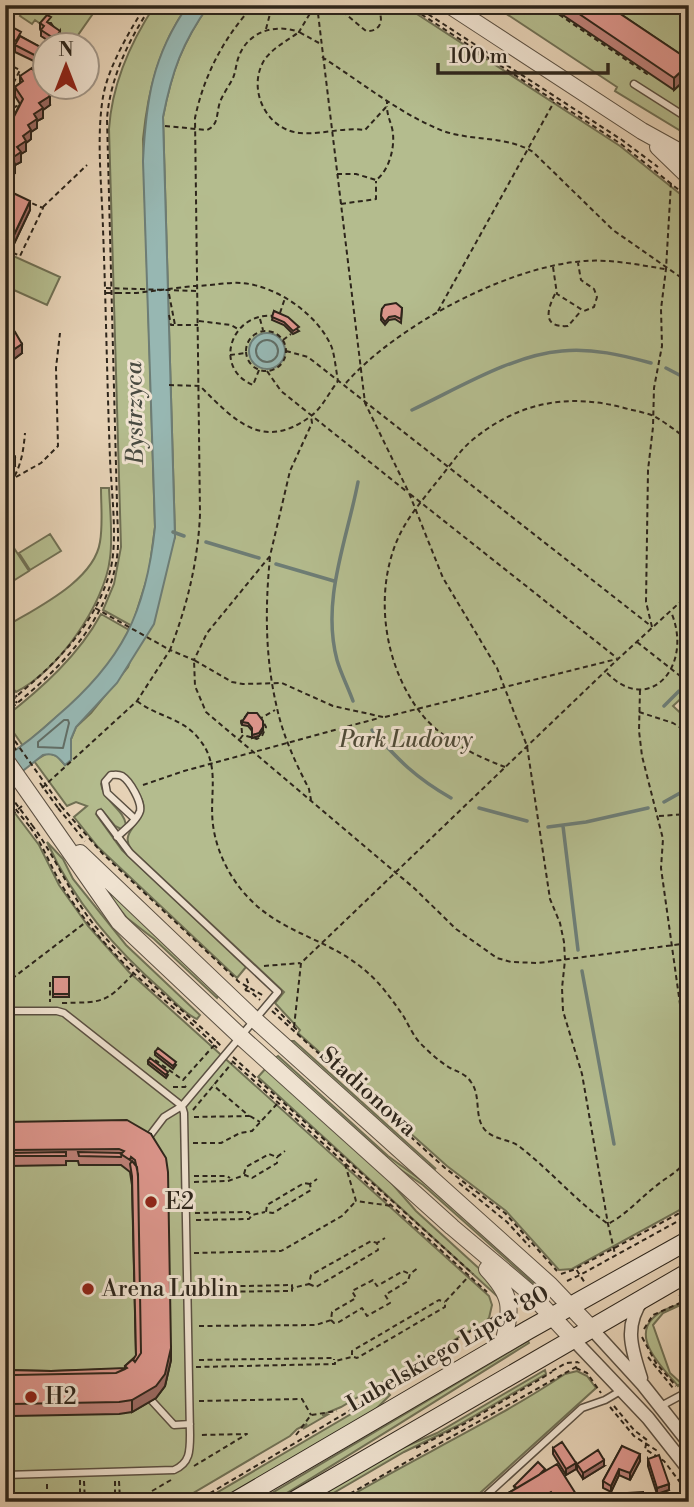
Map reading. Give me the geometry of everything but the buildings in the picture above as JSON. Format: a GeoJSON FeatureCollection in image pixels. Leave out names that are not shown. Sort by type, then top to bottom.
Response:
{"type":"FeatureCollection","features":[{"type":"Feature","properties":{"kind":"main road","name":"Lubelskiego Lipca '80"},"geometry":{"type":"LineString","coordinates":[[234,1502],[570,1306],[689,1240]]}},
{"type":"Feature","properties":{"kind":"main road"},"geometry":{"type":"LineString","coordinates":[[292,1502],[689,1272]]}},
{"type":"Feature","properties":{"kind":"street"},"geometry":{"type":"LineString","coordinates":[[449,5],[642,131],[688,155]]}},
{"type":"Feature","properties":{"kind":"street"},"geometry":{"type":"LineString","coordinates":[[642,131],[689,177]]}},
{"type":"Feature","properties":{"kind":"street","name":"Stadionowa"},"geometry":{"type":"LineString","coordinates":[[5,759],[36,823],[60,835],[254,1019],[550,1285],[643,1385],[689,1443]]}},
{"type":"Feature","properties":{"kind":"street","name":"Stadionowa"},"geometry":{"type":"LineString","coordinates":[[60,835],[120,922],[240,1036],[452,1227],[530,1293],[572,1338],[586,1361],[622,1390],[689,1470]]}},
{"type":"Feature","properties":{"kind":"street","name":"Stadionowa"},"geometry":{"type":"LineString","coordinates":[[452,1227],[505,1289],[499,1313],[503,1345]]}},
{"type":"Feature","properties":{"kind":"street","name":"Stadionowa"},"geometry":{"type":"LineString","coordinates":[[643,1385],[630,1338],[636,1310],[646,1295]]}},
{"type":"Feature","properties":{"kind":"lane"},"geometry":{"type":"LineString","coordinates":[[634,84],[689,120]]}},
{"type":"Feature","properties":{"kind":"lane"},"geometry":{"type":"LineString","coordinates":[[117,837],[135,819],[140,811],[137,799],[122,776],[111,775],[105,782],[107,793],[135,819]]}},
{"type":"Feature","properties":{"kind":"lane"},"geometry":{"type":"LineString","coordinates":[[100,813],[130,853],[278,992],[181,1106],[164,1117],[145,1142]]}},
{"type":"Feature","properties":{"kind":"lane"},"geometry":{"type":"LineString","coordinates":[[5,1011],[64,1013],[181,1106],[184,1113],[190,1424],[189,1456],[183,1465],[174,1470],[5,1475]]}},
{"type":"Feature","properties":{"kind":"lane"},"geometry":{"type":"LineString","coordinates":[[479,1502],[582,1408],[622,1390]]}},
{"type":"Feature","properties":{"kind":"lane"},"geometry":{"type":"LineString","coordinates":[[661,1406],[689,1391]]}},
{"type":"Feature","properties":{"kind":"lane"},"geometry":{"type":"LineString","coordinates":[[152,1401],[174,1424],[190,1424]]}},
{"type":"Feature","properties":{"kind":"path"},"geometry":{"type":"LineString","coordinates":[[5,706],[71,646],[96,608],[109,575],[113,556],[101,169],[103,95],[123,45],[146,5]]}},
{"type":"Feature","properties":{"kind":"path"},"geometry":{"type":"LineString","coordinates":[[5,713],[66,659],[99,611],[113,575],[117,555],[106,136],[108,101],[123,58],[152,5]]}},
{"type":"Feature","properties":{"kind":"path"},"geometry":{"type":"LineString","coordinates":[[34,795],[74,762],[137,701],[169,650],[186,605],[198,549],[201,514],[194,128],[199,99],[212,64],[230,34],[254,5]]}},
{"type":"Feature","properties":{"kind":"path"},"geometry":{"type":"LineString","coordinates":[[266,29],[271,10],[276,5]]}},
{"type":"Feature","properties":{"kind":"path"},"geometry":{"type":"LineString","coordinates":[[316,5],[365,402],[409,493],[443,578],[496,668],[527,746],[550,900],[560,923],[565,960],[562,988],[564,1011],[582,1074],[615,1254]]}},
{"type":"Feature","properties":{"kind":"path"},"geometry":{"type":"LineString","coordinates":[[316,5],[299,32],[272,51],[261,67],[258,93],[264,109],[274,122],[298,133],[365,130],[387,106]]}},
{"type":"Feature","properties":{"kind":"path"},"geometry":{"type":"LineString","coordinates":[[317,11],[342,11],[360,28],[369,31],[377,29],[382,21],[375,6],[355,5]]}},
{"type":"Feature","properties":{"kind":"path"},"geometry":{"type":"LineString","coordinates":[[407,5],[621,144],[689,198]]}},
{"type":"Feature","properties":{"kind":"path"},"geometry":{"type":"LineString","coordinates":[[414,5],[622,140],[657,166]]}},
{"type":"Feature","properties":{"kind":"path"},"geometry":{"type":"LineString","coordinates":[[545,5],[647,74],[653,63]]}},
{"type":"Feature","properties":{"kind":"path"},"geometry":{"type":"LineString","coordinates":[[165,126],[206,130],[213,128],[238,57],[253,37],[266,29],[280,28],[299,32],[320,43]]}},
{"type":"Feature","properties":{"kind":"path"},"geometry":{"type":"LineString","coordinates":[[322,57],[418,119],[445,131],[528,148],[613,230],[689,283]]}},
{"type":"Feature","properties":{"kind":"path"},"geometry":{"type":"LineString","coordinates":[[5,63],[20,70],[6,100],[15,107],[20,104]]}},
{"type":"Feature","properties":{"kind":"path"},"geometry":{"type":"LineString","coordinates":[[5,78],[14,83]]}},
{"type":"Feature","properties":{"kind":"path"},"geometry":{"type":"LineString","coordinates":[[376,180],[382,176],[389,162],[392,145],[387,100]]}},
{"type":"Feature","properties":{"kind":"path"},"geometry":{"type":"LineString","coordinates":[[437,312],[554,101]]}},
{"type":"Feature","properties":{"kind":"path"},"geometry":{"type":"LineString","coordinates":[[5,249],[20,256],[43,208],[87,164]]}},
{"type":"Feature","properties":{"kind":"path"},"geometry":{"type":"LineString","coordinates":[[336,174],[356,174],[376,180]]}},
{"type":"Feature","properties":{"kind":"path"},"geometry":{"type":"LineString","coordinates":[[667,174],[689,193]]}},
{"type":"Feature","properties":{"kind":"path"},"geometry":{"type":"LineString","coordinates":[[340,205],[376,199],[376,180]]}},
{"type":"Feature","properties":{"kind":"path"},"geometry":{"type":"LineString","coordinates":[[652,627],[646,602],[645,544],[654,388],[662,346],[661,309],[671,183]]}},
{"type":"Feature","properties":{"kind":"path"},"geometry":{"type":"LineString","coordinates":[[30,202],[43,208]]}},
{"type":"Feature","properties":{"kind":"path"},"geometry":{"type":"LineString","coordinates":[[344,385],[384,347],[437,312],[531,271],[552,265],[607,261],[666,269]]}},
{"type":"Feature","properties":{"kind":"path"},"geometry":{"type":"LineString","coordinates":[[552,265],[556,292],[548,312],[552,323],[568,326],[581,310],[593,307],[597,297],[594,289],[581,280],[578,262]]}},
{"type":"Feature","properties":{"kind":"path"},"geometry":{"type":"LineString","coordinates":[[105,293],[136,293],[244,283],[257,285],[285,297],[307,314],[333,351],[338,381],[311,416],[293,428],[282,431],[254,428],[236,420],[221,409],[200,386],[169,386]]}},
{"type":"Feature","properties":{"kind":"path"},"geometry":{"type":"LineString","coordinates":[[105,288],[195,291]]}},
{"type":"Feature","properties":{"kind":"path"},"geometry":{"type":"LineString","coordinates":[[556,292],[581,310]]}},
{"type":"Feature","properties":{"kind":"path"},"geometry":{"type":"LineString","coordinates":[[169,294],[175,325],[199,325]]}},
{"type":"Feature","properties":{"kind":"path"},"geometry":{"type":"LineString","coordinates":[[259,370],[253,386],[247,383],[235,370],[230,355],[232,341],[239,329],[249,321],[260,317],[280,318],[285,297]]}},
{"type":"Feature","properties":{"kind":"path"},"geometry":{"type":"LineString","coordinates":[[260,317],[263,331]]}},
{"type":"Feature","properties":{"kind":"path"},"geometry":{"type":"LineString","coordinates":[[199,321],[231,325],[239,329]]}},
{"type":"Feature","properties":{"kind":"path"},"geometry":{"type":"LineString","coordinates":[[283,340],[297,330]]}},
{"type":"Feature","properties":{"kind":"path"},"geometry":{"type":"LineString","coordinates":[[263,331],[275,333],[283,340],[286,351],[280,365],[267,371],[259,370],[250,362],[247,353],[250,340],[263,331]]}},
{"type":"Feature","properties":{"kind":"path"},"geometry":{"type":"LineString","coordinates":[[16,477],[41,463],[58,446],[56,368],[60,333]]}},
{"type":"Feature","properties":{"kind":"path"},"geometry":{"type":"LineString","coordinates":[[286,351],[308,357],[652,627]]}},
{"type":"Feature","properties":{"kind":"path"},"geometry":{"type":"LineString","coordinates":[[230,355],[247,353]]}},
{"type":"Feature","properties":{"kind":"path"},"geometry":{"type":"LineString","coordinates":[[267,371],[281,391],[311,416],[618,659]]}},
{"type":"Feature","properties":{"kind":"path"},"geometry":{"type":"LineString","coordinates":[[505,767],[485,760],[456,743],[418,709],[396,666],[389,646],[385,614],[386,584],[400,535],[460,451],[485,430],[535,405],[578,400],[606,402],[653,416],[689,441]]}},
{"type":"Feature","properties":{"kind":"path"},"geometry":{"type":"LineString","coordinates":[[311,416],[312,423],[290,471],[270,555],[266,624],[276,708],[309,789],[311,801]]}},
{"type":"Feature","properties":{"kind":"path"},"geometry":{"type":"LineString","coordinates":[[5,490],[16,477],[21,465],[25,433]]}},
{"type":"Feature","properties":{"kind":"path"},"geometry":{"type":"LineString","coordinates":[[270,555],[207,633],[194,660],[195,686],[206,712],[395,873],[456,929],[497,958],[522,963],[565,960],[689,943]]}},
{"type":"Feature","properties":{"kind":"path"},"geometry":{"type":"LineString","coordinates":[[254,968],[301,963],[689,594]]}},
{"type":"Feature","properties":{"kind":"path"},"geometry":{"type":"LineString","coordinates":[[96,608],[232,682],[256,685],[282,683],[333,706],[383,717]]}},
{"type":"Feature","properties":{"kind":"path"},"geometry":{"type":"LineString","coordinates":[[670,611],[681,626]]}},
{"type":"Feature","properties":{"kind":"path"},"geometry":{"type":"LineString","coordinates":[[637,642],[689,682]]}},
{"type":"Feature","properties":{"kind":"path"},"geometry":{"type":"LineString","coordinates":[[135,789],[184,771],[383,717],[618,659]]}},
{"type":"Feature","properties":{"kind":"path"},"geometry":{"type":"LineString","coordinates":[[675,673],[678,670]]}},
{"type":"Feature","properties":{"kind":"path"},"geometry":{"type":"LineString","coordinates":[[606,672],[622,685],[640,690],[657,687],[667,681]]}},
{"type":"Feature","properties":{"kind":"path"},"geometry":{"type":"LineString","coordinates":[[5,682],[17,703]]}},
{"type":"Feature","properties":{"kind":"path"},"geometry":{"type":"LineString","coordinates":[[5,688],[15,698]]}},
{"type":"Feature","properties":{"kind":"path"},"geometry":{"type":"LineString","coordinates":[[640,690],[639,731],[642,755],[663,839],[661,868],[685,1040],[683,1064],[689,1089]]}},
{"type":"Feature","properties":{"kind":"path"},"geometry":{"type":"LineString","coordinates":[[137,701],[152,712],[171,717],[189,729],[208,750],[212,765],[213,827],[219,851],[240,888],[268,916],[284,927],[322,943],[356,963],[375,979],[420,1043],[448,1067],[471,1081],[477,1092],[480,1120],[486,1132],[518,1145],[608,1224]]}},
{"type":"Feature","properties":{"kind":"path"},"geometry":{"type":"LineString","coordinates":[[261,718],[276,708]]}},
{"type":"Feature","properties":{"kind":"path"},"geometry":{"type":"LineString","coordinates":[[639,712],[673,723],[689,733]]}},
{"type":"Feature","properties":{"kind":"path"},"geometry":{"type":"LineString","coordinates":[[239,740],[243,735],[241,721],[253,714]]}},
{"type":"Feature","properties":{"kind":"path"},"geometry":{"type":"LineString","coordinates":[[243,735],[257,739],[262,736],[266,727],[257,715]]}},
{"type":"Feature","properties":{"kind":"path"},"geometry":{"type":"LineString","coordinates":[[5,727],[61,806],[103,854],[239,982],[260,993],[267,1004],[445,1168],[505,1213],[559,1275],[576,1269],[689,1208]]}},
{"type":"Feature","properties":{"kind":"path"},"geometry":{"type":"LineString","coordinates":[[183,763],[184,771]]}},
{"type":"Feature","properties":{"kind":"path"},"geometry":{"type":"LineString","coordinates":[[5,789],[36,823],[66,883],[94,924],[137,971],[278,1103],[491,1293],[225,1053]]}},
{"type":"Feature","properties":{"kind":"path"},"geometry":{"type":"LineString","coordinates":[[5,796],[36,823],[42,844],[61,883],[87,921],[133,974],[216,1044]]}},
{"type":"Feature","properties":{"kind":"path"},"geometry":{"type":"LineString","coordinates":[[5,820],[25,804]]}},
{"type":"Feature","properties":{"kind":"path"},"geometry":{"type":"LineString","coordinates":[[658,816],[689,814]]}},
{"type":"Feature","properties":{"kind":"path"},"geometry":{"type":"LineString","coordinates":[[5,984],[87,921]]}},
{"type":"Feature","properties":{"kind":"path"},"geometry":{"type":"LineString","coordinates":[[294,1027],[301,963]]}},
{"type":"Feature","properties":{"kind":"path"},"geometry":{"type":"LineString","coordinates":[[50,982],[50,1003],[103,1000],[115,993],[133,974]]}},
{"type":"Feature","properties":{"kind":"path"},"geometry":{"type":"LineString","coordinates":[[239,982],[246,977],[249,985]]}},
{"type":"Feature","properties":{"kind":"path"},"geometry":{"type":"LineString","coordinates":[[5,1004],[10,1003],[9,981]]}},
{"type":"Feature","properties":{"kind":"path"},"geometry":{"type":"LineString","coordinates":[[65,1002],[69,1007]]}},
{"type":"Feature","properties":{"kind":"path"},"geometry":{"type":"LineString","coordinates":[[291,1035],[438,1167],[508,1223],[559,1278],[569,1280],[580,1275],[689,1215]]}},
{"type":"Feature","properties":{"kind":"path"},"geometry":{"type":"LineString","coordinates":[[155,1060],[183,1080],[216,1044]]}},
{"type":"Feature","properties":{"kind":"path"},"geometry":{"type":"LineString","coordinates":[[166,1083],[179,1088],[190,1083]]}},
{"type":"Feature","properties":{"kind":"path"},"geometry":{"type":"LineString","coordinates":[[214,1085],[249,1116],[261,1122]]}},
{"type":"Feature","properties":{"kind":"path"},"geometry":{"type":"LineString","coordinates":[[184,1143],[221,1143],[240,1133],[252,1131],[278,1103]]}},
{"type":"Feature","properties":{"kind":"path"},"geometry":{"type":"LineString","coordinates":[[192,1113],[198,1118],[249,1116]]}},
{"type":"Feature","properties":{"kind":"path"},"geometry":{"type":"LineString","coordinates":[[277,1157],[285,1151]]}},
{"type":"Feature","properties":{"kind":"path"},"geometry":{"type":"LineString","coordinates":[[245,1175],[246,1167],[269,1154],[277,1157]]}},
{"type":"Feature","properties":{"kind":"path"},"geometry":{"type":"LineString","coordinates":[[608,1224],[622,1217],[654,1187],[682,1166],[689,1156]]}},
{"type":"Feature","properties":{"kind":"path"},"geometry":{"type":"LineString","coordinates":[[231,1179],[228,1176],[192,1177],[192,1182],[228,1181],[245,1175],[252,1178],[277,1163],[277,1157]]}},
{"type":"Feature","properties":{"kind":"path"},"geometry":{"type":"LineString","coordinates":[[345,1163],[356,1201]]}},
{"type":"Feature","properties":{"kind":"path"},"geometry":{"type":"LineString","coordinates":[[266,1212],[267,1205],[304,1183],[310,1184],[317,1179]]}},
{"type":"Feature","properties":{"kind":"path"},"geometry":{"type":"LineString","coordinates":[[252,1215],[248,1212],[221,1212],[194,1213],[191,1216],[195,1220],[235,1220],[249,1219],[252,1215],[266,1212],[273,1213],[311,1190],[310,1184]]}},
{"type":"Feature","properties":{"kind":"path"},"geometry":{"type":"LineString","coordinates":[[186,1253],[281,1251],[342,1216],[356,1201]]}},
{"type":"Feature","properties":{"kind":"path"},"geometry":{"type":"LineString","coordinates":[[356,1201],[393,1206]]}},
{"type":"Feature","properties":{"kind":"path"},"geometry":{"type":"LineString","coordinates":[[377,1243],[385,1238]]}},
{"type":"Feature","properties":{"kind":"path"},"geometry":{"type":"LineString","coordinates":[[309,1284],[311,1275],[371,1241],[377,1243]]}},
{"type":"Feature","properties":{"kind":"path"},"geometry":{"type":"LineString","coordinates":[[292,1288],[292,1285],[193,1287],[194,1292],[292,1291],[292,1288],[309,1284],[316,1287],[378,1250],[377,1243]]}},
{"type":"Feature","properties":{"kind":"path"},"geometry":{"type":"LineString","coordinates":[[188,1326],[316,1325],[331,1320],[334,1323],[339,1322],[362,1308],[367,1316],[390,1303],[385,1295],[408,1281],[410,1274],[419,1267]]}},
{"type":"Feature","properties":{"kind":"path"},"geometry":{"type":"LineString","coordinates":[[576,1269],[592,1294]]}},
{"type":"Feature","properties":{"kind":"path"},"geometry":{"type":"LineString","coordinates":[[331,1320],[332,1312],[356,1298],[352,1291],[373,1280],[377,1286],[402,1271],[410,1274]]}},
{"type":"Feature","properties":{"kind":"path"},"geometry":{"type":"LineString","coordinates":[[335,1361],[334,1358],[195,1360],[195,1367],[335,1364],[335,1361],[352,1357],[357,1359],[445,1307],[445,1302],[469,1275]]}},
{"type":"Feature","properties":{"kind":"path"},"geometry":{"type":"LineString","coordinates":[[677,1296],[689,1292]]}},
{"type":"Feature","properties":{"kind":"path"},"geometry":{"type":"LineString","coordinates":[[644,1337],[645,1326],[653,1315],[689,1299]]}},
{"type":"Feature","properties":{"kind":"path"},"geometry":{"type":"LineString","coordinates":[[352,1357],[352,1352],[439,1300],[445,1302]]}},
{"type":"Feature","properties":{"kind":"path"},"geometry":{"type":"LineString","coordinates":[[195,1502],[378,1394],[388,1381],[488,1323],[499,1313]]}},
{"type":"Feature","properties":{"kind":"path"},"geometry":{"type":"LineString","coordinates":[[639,1331],[650,1362],[679,1396]]}},
{"type":"Feature","properties":{"kind":"path"},"geometry":{"type":"LineString","coordinates":[[335,1502],[586,1361],[626,1429],[669,1461],[689,1487]]}},
{"type":"Feature","properties":{"kind":"path"},"geometry":{"type":"LineString","coordinates":[[576,1367],[590,1377],[607,1399]]}},
{"type":"Feature","properties":{"kind":"path"},"geometry":{"type":"LineString","coordinates":[[417,1448],[464,1424],[552,1372]]}},
{"type":"Feature","properties":{"kind":"path"},"geometry":{"type":"LineString","coordinates":[[189,1401],[302,1399],[311,1415]]}},
{"type":"Feature","properties":{"kind":"path"},"geometry":{"type":"LineString","coordinates":[[296,1434],[311,1415],[337,1411]]}},
{"type":"Feature","properties":{"kind":"path"},"geometry":{"type":"LineString","coordinates":[[190,1435],[247,1434],[193,1466]]}},
{"type":"Feature","properties":{"kind":"path"},"geometry":{"type":"LineString","coordinates":[[646,1444],[645,1449],[664,1461],[689,1494]]}},
{"type":"Feature","properties":{"kind":"path"},"geometry":{"type":"LineString","coordinates":[[152,1491],[174,1478]]}},
{"type":"Feature","properties":{"kind":"path"},"geometry":{"type":"LineString","coordinates":[[115,1479],[119,1479],[120,1501],[115,1494],[115,1479]]}},
{"type":"Feature","properties":{"kind":"path"},"geometry":{"type":"LineString","coordinates":[[46,1480],[47,1502]]}},
{"type":"Feature","properties":{"kind":"path"},"geometry":{"type":"LineString","coordinates":[[80,1502],[79,1480],[84,1480],[85,1502]]}},
{"type":"Feature","properties":{"kind":"path"},"geometry":{"type":"LineString","coordinates":[[9,1502],[9,1482],[14,1482],[14,1502]]}},
{"type":"Feature","properties":{"kind":"green space"},"geometry":{"type":"Polygon","coordinates":[[[26,5],[99,5],[80,32],[52,32],[35,20],[32,24],[20,16],[26,5]]]}},
{"type":"Feature","properties":{"kind":"green space"},"geometry":{"type":"Polygon","coordinates":[[[155,5],[188,5],[169,36],[156,69],[143,139],[155,527],[149,572],[132,626],[103,610],[114,584],[121,547],[109,129],[118,80],[138,34],[155,5]]]}},
{"type":"Feature","properties":{"kind":"green space","name":"Park Ludowy"},"geometry":{"type":"Polygon","coordinates":[[[209,5],[403,5],[620,146],[689,201],[689,691],[673,706],[689,721],[689,1205],[572,1269],[559,1270],[506,1211],[447,1166],[298,1033],[300,1030],[275,1003],[284,992],[131,849],[128,837],[141,816],[143,803],[128,778],[109,773],[101,784],[105,795],[122,814],[126,825],[121,829],[115,826],[101,809],[96,814],[122,850],[246,967],[237,978],[98,847],[74,817],[87,806],[76,802],[67,806],[34,761],[48,753],[57,756],[65,765],[71,760],[71,739],[76,727],[91,713],[128,667],[175,537],[163,117],[179,58],[209,5]]]}},
{"type":"Feature","properties":{"kind":"green space"},"geometry":{"type":"Polygon","coordinates":[[[493,5],[689,5],[689,136],[615,91],[617,87],[493,5]]]}},
{"type":"Feature","properties":{"kind":"green space"},"geometry":{"type":"Polygon","coordinates":[[[9,254],[60,277],[47,305],[5,286],[5,262],[9,254]]]}},
{"type":"Feature","properties":{"kind":"green space"},"geometry":{"type":"Polygon","coordinates":[[[101,488],[109,488],[111,541],[110,558],[99,596],[62,653],[32,682],[16,692],[5,678],[5,627],[62,592],[87,569],[100,542],[101,488]]]}},
{"type":"Feature","properties":{"kind":"green space"},"geometry":{"type":"Polygon","coordinates":[[[50,534],[61,551],[30,570],[19,553],[50,534]]]}},
{"type":"Feature","properties":{"kind":"green space"},"geometry":{"type":"Polygon","coordinates":[[[10,542],[29,571],[5,586],[5,545],[10,542]]]}},
{"type":"Feature","properties":{"kind":"green space"},"geometry":{"type":"Polygon","coordinates":[[[101,614],[129,630],[113,660],[76,700],[23,746],[5,717],[59,670],[82,643],[101,614]]]}},
{"type":"Feature","properties":{"kind":"green space"},"geometry":{"type":"Polygon","coordinates":[[[5,800],[39,845],[59,885],[88,926],[129,972],[489,1296],[492,1305],[486,1321],[341,1407],[322,1415],[327,1415],[303,1429],[307,1424],[297,1429],[290,1436],[183,1499],[167,1502],[5,1502],[5,800]]]}},
{"type":"Feature","properties":{"kind":"green space"},"geometry":{"type":"Polygon","coordinates":[[[47,842],[63,859],[73,879],[126,945],[200,1015],[197,1019],[146,976],[97,923],[70,885],[47,842]]]}},
{"type":"Feature","properties":{"kind":"green space"},"geometry":{"type":"Polygon","coordinates":[[[99,883],[219,995],[217,998],[154,939],[127,918],[99,883]]]}},
{"type":"Feature","properties":{"kind":"green space"},"geometry":{"type":"Polygon","coordinates":[[[291,1041],[294,1041],[436,1169],[424,1163],[291,1041]]]}},
{"type":"Feature","properties":{"kind":"green space"},"geometry":{"type":"Polygon","coordinates":[[[278,1056],[388,1156],[425,1183],[536,1281],[533,1283],[423,1185],[398,1168],[275,1058],[278,1056]]]}},
{"type":"Feature","properties":{"kind":"green space"},"geometry":{"type":"Polygon","coordinates":[[[267,1067],[380,1170],[416,1211],[495,1283],[498,1297],[258,1077],[267,1067]]]}},
{"type":"Feature","properties":{"kind":"green space"},"geometry":{"type":"Polygon","coordinates":[[[689,1301],[663,1313],[653,1325],[670,1373],[681,1383],[678,1386],[652,1354],[646,1335],[647,1326],[657,1315],[689,1301]]]}},
{"type":"Feature","properties":{"kind":"green space"},"geometry":{"type":"Polygon","coordinates":[[[528,1341],[529,1343],[272,1502],[257,1502],[528,1341]]]}},
{"type":"Feature","properties":{"kind":"green space"},"geometry":{"type":"Polygon","coordinates":[[[545,1370],[546,1374],[457,1426],[404,1452],[318,1502],[309,1502],[402,1448],[437,1433],[545,1370]]]}},
{"type":"Feature","properties":{"kind":"green space"},"geometry":{"type":"Polygon","coordinates":[[[577,1371],[587,1376],[596,1388],[470,1502],[340,1502],[510,1408],[565,1374],[577,1371]]]}},
{"type":"Feature","properties":{"kind":"green space"},"geometry":{"type":"Polygon","coordinates":[[[385,1390],[390,1395],[376,1409],[360,1419],[219,1502],[201,1502],[380,1397],[385,1390]]]}},
{"type":"Feature","properties":{"kind":"water"},"geometry":{"type":"Polygon","coordinates":[[[188,5],[209,5],[179,58],[163,117],[175,537],[154,624],[117,683],[76,727],[71,739],[71,760],[65,765],[56,756],[43,755],[5,785],[5,757],[44,728],[98,676],[127,633],[145,585],[155,527],[144,139],[149,99],[159,61],[166,42],[188,5]]]}},
{"type":"Feature","properties":{"kind":"water"},"geometry":{"type":"Polygon","coordinates":[[[267,333],[280,338],[285,351],[280,364],[267,369],[254,364],[249,351],[254,338],[267,333]]]}},
{"type":"Feature","properties":{"kind":"waterway"},"geometry":{"type":"LineString","coordinates":[[412,410],[485,374],[543,354],[573,350],[596,351],[651,363]]}},
{"type":"Feature","properties":{"kind":"waterway"},"geometry":{"type":"LineString","coordinates":[[666,368],[689,380]]}},
{"type":"Feature","properties":{"kind":"waterway"},"geometry":{"type":"LineString","coordinates":[[353,701],[337,660],[332,615],[337,570],[358,482]]}},
{"type":"Feature","properties":{"kind":"waterway"},"geometry":{"type":"LineString","coordinates":[[173,532],[184,536]]}},
{"type":"Feature","properties":{"kind":"waterway"},"geometry":{"type":"LineString","coordinates":[[206,542],[259,558]]}},
{"type":"Feature","properties":{"kind":"waterway"},"geometry":{"type":"LineString","coordinates":[[276,564],[334,581]]}},
{"type":"Feature","properties":{"kind":"waterway"},"geometry":{"type":"LineString","coordinates":[[664,706],[679,691]]}},
{"type":"Feature","properties":{"kind":"waterway"},"geometry":{"type":"LineString","coordinates":[[372,730],[408,768],[451,798]]}},
{"type":"Feature","properties":{"kind":"waterway"},"geometry":{"type":"LineString","coordinates":[[664,802],[689,788]]}},
{"type":"Feature","properties":{"kind":"waterway"},"geometry":{"type":"LineString","coordinates":[[479,808],[527,821]]}},
{"type":"Feature","properties":{"kind":"waterway"},"geometry":{"type":"LineString","coordinates":[[548,827],[586,822],[648,808]]}},
{"type":"Feature","properties":{"kind":"waterway"},"geometry":{"type":"LineString","coordinates":[[563,826],[578,950]]}},
{"type":"Feature","properties":{"kind":"waterway"},"geometry":{"type":"LineString","coordinates":[[582,971],[614,1144]]}},
{"type":"Feature","properties":{"kind":"place","name":"E2"},"geometry":{"type":"Point","coordinates":[151,1202]}},
{"type":"Feature","properties":{"kind":"place","name":"Arena Lublin"},"geometry":{"type":"Point","coordinates":[88,1289]}},
{"type":"Feature","properties":{"kind":"place","name":"H2"},"geometry":{"type":"Point","coordinates":[31,1397]}},
{"type":"Feature","properties":{"kind":"water label","name":"Bystrzyca"},"geometry":{"type":"Point","coordinates":[135,413]}}]}
